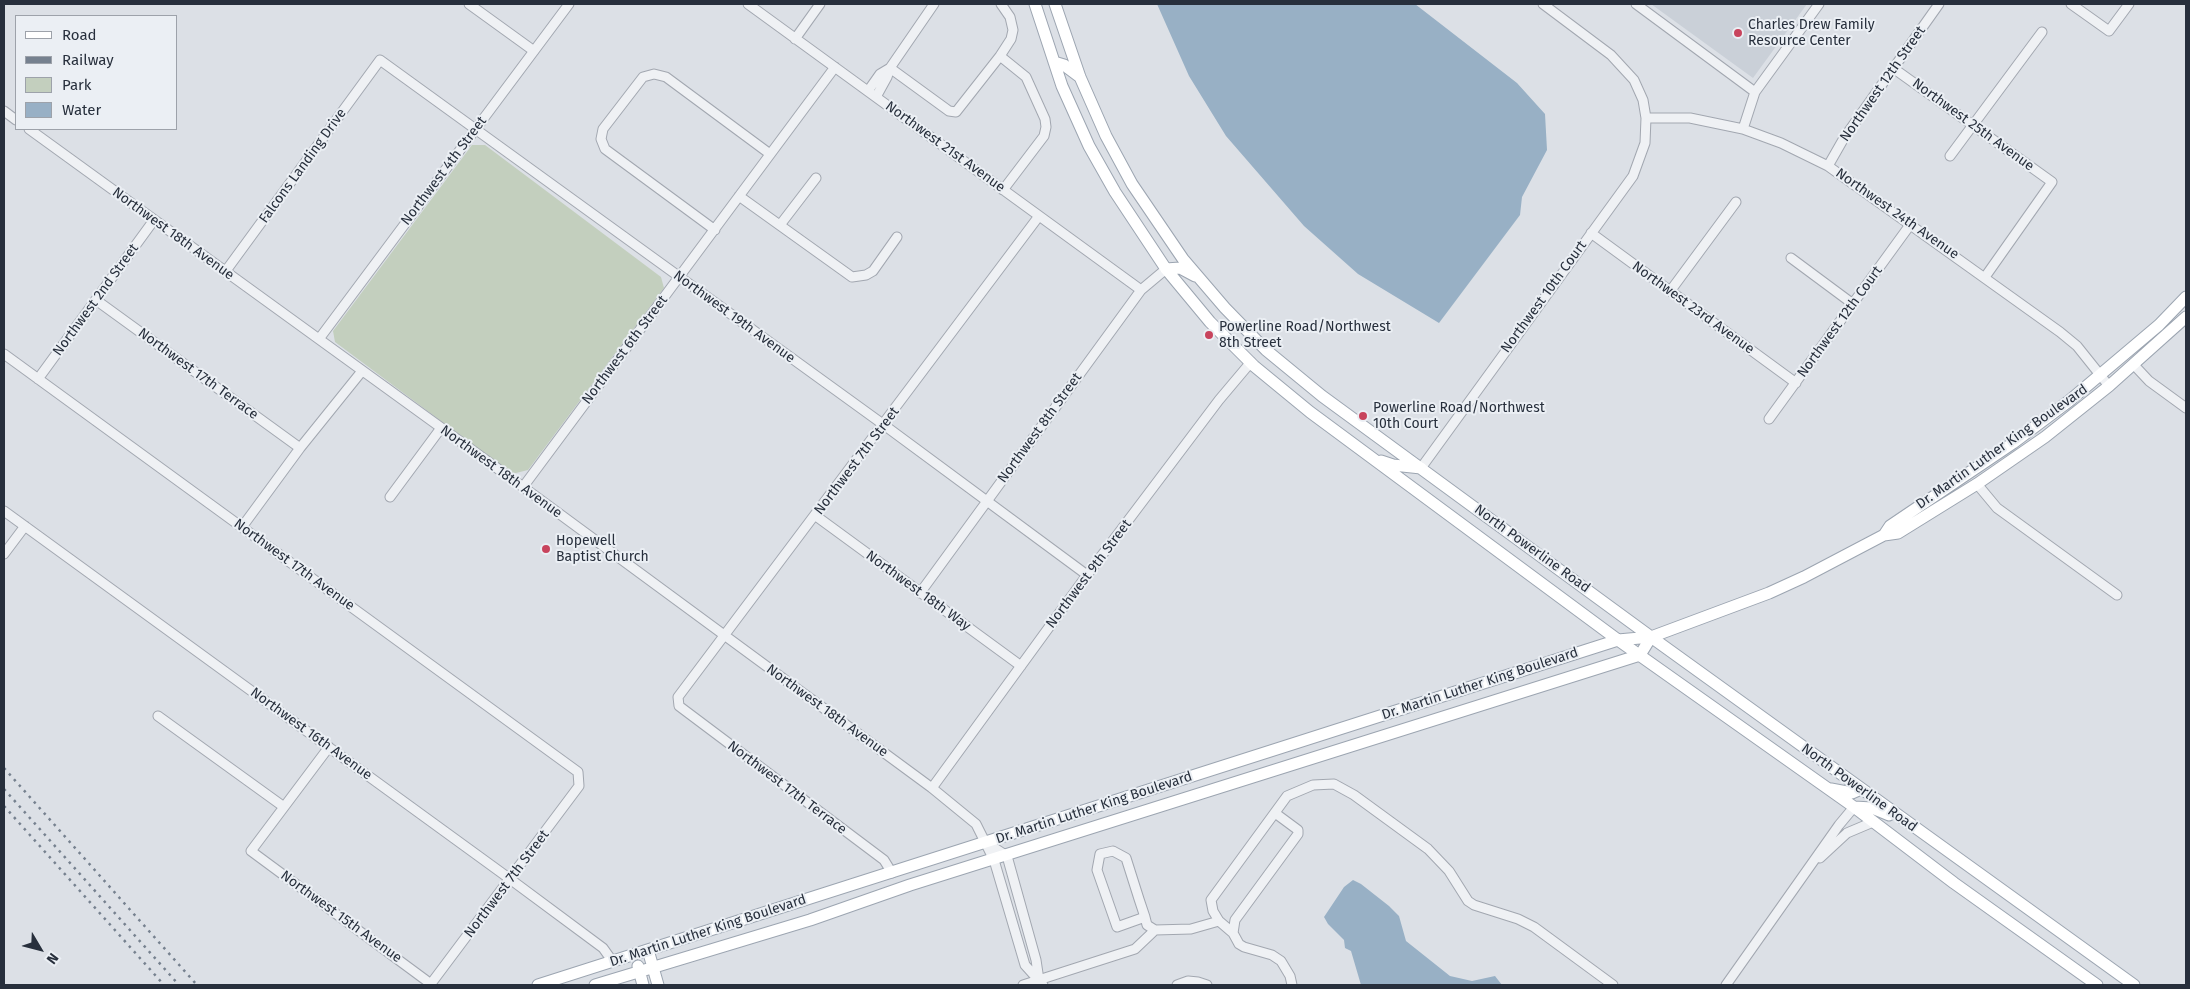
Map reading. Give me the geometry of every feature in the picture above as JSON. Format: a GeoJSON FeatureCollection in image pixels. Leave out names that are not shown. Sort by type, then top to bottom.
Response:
{"type":"FeatureCollection","features":[{"type":"Feature","properties":{"kind":"main road","name":"North Powerline Road"},"geometry":{"type":"LineString","coordinates":[[1035,4],[1062,86],[1114,192],[1166,269],[1210,322],[1250,362],[1310,412],[1618,640],[1854,807],[2097,985]]}},
{"type":"Feature","properties":{"kind":"main road","name":"North Powerline Road"},"geometry":{"type":"LineString","coordinates":[[1055,4],[1080,77],[1106,136],[1132,184],[1183,259],[1225,308],[1266,350],[1322,396],[1651,637],[2134,985]]}},
{"type":"Feature","properties":{"kind":"main road"},"geometry":{"type":"LineString","coordinates":[[1045,35],[1058,47],[1071,51]]}},
{"type":"Feature","properties":{"kind":"main road"},"geometry":{"type":"LineString","coordinates":[[1054,62],[1064,65],[1080,77]]}},
{"type":"Feature","properties":{"kind":"main road"},"geometry":{"type":"LineString","coordinates":[[1153,251],[1183,259]]}},
{"type":"Feature","properties":{"kind":"main road"},"geometry":{"type":"LineString","coordinates":[[1166,269],[1180,268],[1200,278]]}},
{"type":"Feature","properties":{"kind":"main road"},"geometry":{"type":"LineString","coordinates":[[2134,366],[2144,347],[2177,316],[2184,299]]}},
{"type":"Feature","properties":{"kind":"main road","name":"Dr. Martin Luther King Boulevard"},"geometry":{"type":"LineString","coordinates":[[1884,535],[1890,526],[2013,442],[2102,375],[2159,325],[2184,299]]}},
{"type":"Feature","properties":{"kind":"main road","name":"Dr. Martin Luther King Boulevard"},"geometry":{"type":"LineString","coordinates":[[538,985],[1618,640],[1651,637],[1769,593],[1884,535],[1898,533],[1977,484],[2045,437],[2110,386],[2186,317]]}},
{"type":"Feature","properties":{"kind":"main road"},"geometry":{"type":"LineString","coordinates":[[1371,457],[1393,465],[1421,468]]}},
{"type":"Feature","properties":{"kind":"main road"},"geometry":{"type":"LineString","coordinates":[[1640,655],[1651,637]]}},
{"type":"Feature","properties":{"kind":"main road","name":"Dr. Martin Luther King Boulevard"},"geometry":{"type":"LineString","coordinates":[[600,984],[810,920],[910,885],[1640,655]]}},
{"type":"Feature","properties":{"kind":"main road"},"geometry":{"type":"LineString","coordinates":[[1825,787],[1852,793],[1861,789]]}},
{"type":"Feature","properties":{"kind":"main road"},"geometry":{"type":"LineString","coordinates":[[1854,807],[1872,808],[1904,820]]}},
{"type":"Feature","properties":{"kind":"main road"},"geometry":{"type":"LineString","coordinates":[[648,950],[658,985]]}},
{"type":"Feature","properties":{"kind":"main road"},"geometry":{"type":"LineString","coordinates":[[636,954],[643,985]]}},
{"type":"Feature","properties":{"kind":"main road"},"geometry":{"type":"LineString","coordinates":[[600,984],[612,971],[613,962]]}},
{"type":"Feature","properties":{"kind":"street"},"geometry":{"type":"LineString","coordinates":[[469,4],[534,51]]}},
{"type":"Feature","properties":{"kind":"street","name":"Northwest 4th Street"},"geometry":{"type":"LineString","coordinates":[[319,339],[569,4]]}},
{"type":"Feature","properties":{"kind":"street","name":"Northwest 21st Avenue"},"geometry":{"type":"LineString","coordinates":[[748,4],[1141,290]]}},
{"type":"Feature","properties":{"kind":"street"},"geometry":{"type":"LineString","coordinates":[[795,39],[820,4]]}},
{"type":"Feature","properties":{"kind":"street"},"geometry":{"type":"LineString","coordinates":[[876,97],[890,68],[934,4]]}},
{"type":"Feature","properties":{"kind":"street"},"geometry":{"type":"LineString","coordinates":[[890,68],[949,111],[956,112],[1011,40],[1013,30],[1010,17],[1001,4]]}},
{"type":"Feature","properties":{"kind":"street","name":"Northwest 10th Court"},"geometry":{"type":"LineString","coordinates":[[1421,468],[1633,176],[1645,143],[1646,118],[1642,100],[1634,80],[1611,54],[1543,4]]}},
{"type":"Feature","properties":{"kind":"street"},"geometry":{"type":"LineString","coordinates":[[1636,4],[1755,92]]}},
{"type":"Feature","properties":{"kind":"street"},"geometry":{"type":"LineString","coordinates":[[1743,129],[1755,92],[1819,4]]}},
{"type":"Feature","properties":{"kind":"street","name":"Northwest 12th Street"},"geometry":{"type":"LineString","coordinates":[[1828,166],[1844,138],[1939,4]]}},
{"type":"Feature","properties":{"kind":"street"},"geometry":{"type":"LineString","coordinates":[[2071,4],[2109,31],[2129,4]]}},
{"type":"Feature","properties":{"kind":"street"},"geometry":{"type":"LineString","coordinates":[[1950,156],[2042,32]]}},
{"type":"Feature","properties":{"kind":"street"},"geometry":{"type":"LineString","coordinates":[[1000,56],[1026,77],[1045,119],[1046,128],[1044,136],[1003,190]]}},
{"type":"Feature","properties":{"kind":"street","name":"Northwest 19th Avenue"},"geometry":{"type":"LineString","coordinates":[[380,60],[987,500],[1087,575]]}},
{"type":"Feature","properties":{"kind":"street","name":"Falcons Landing Drive"},"geometry":{"type":"LineString","coordinates":[[225,272],[380,60]]}},
{"type":"Feature","properties":{"kind":"street","name":"Northwest 6th Street"},"geometry":{"type":"LineString","coordinates":[[522,487],[835,67]]}},
{"type":"Feature","properties":{"kind":"street"},"geometry":{"type":"LineString","coordinates":[[868,91],[880,74],[890,68]]}},
{"type":"Feature","properties":{"kind":"street","name":"Northwest 25th Avenue"},"geometry":{"type":"LineString","coordinates":[[1893,68],[2052,182],[1985,277]]}},
{"type":"Feature","properties":{"kind":"street"},"geometry":{"type":"LineString","coordinates":[[714,230],[605,149],[601,139],[603,129],[643,77],[654,74],[666,77],[770,154]]}},
{"type":"Feature","properties":{"kind":"street"},"geometry":{"type":"LineString","coordinates":[[4,111],[15,119]]}},
{"type":"Feature","properties":{"kind":"street","name":"Northwest 24th Avenue"},"geometry":{"type":"LineString","coordinates":[[1646,118],[1690,118],[1743,129],[1781,143],[1828,166],[2060,332],[2077,346],[2110,386]]}},
{"type":"Feature","properties":{"kind":"street","name":"Northwest 18th Avenue"},"geometry":{"type":"LineString","coordinates":[[30,130],[362,370],[932,788],[976,824],[987,843]]}},
{"type":"Feature","properties":{"kind":"street"},"geometry":{"type":"LineString","coordinates":[[780,225],[816,178]]}},
{"type":"Feature","properties":{"kind":"street"},"geometry":{"type":"LineString","coordinates":[[739,196],[852,276],[866,276],[873,271],[897,237]]}},
{"type":"Feature","properties":{"kind":"street"},"geometry":{"type":"LineString","coordinates":[[1671,290],[1736,202]]}},
{"type":"Feature","properties":{"kind":"street","name":"Northwest 7th Street"},"geometry":{"type":"LineString","coordinates":[[679,706],[678,697],[816,516],[1039,216]]}},
{"type":"Feature","properties":{"kind":"street","name":"Northwest 2nd Street"},"geometry":{"type":"LineString","coordinates":[[38,379],[154,220]]}},
{"type":"Feature","properties":{"kind":"street","name":"Northwest 12th Court"},"geometry":{"type":"LineString","coordinates":[[1769,419],[1910,225]]}},
{"type":"Feature","properties":{"kind":"street","name":"Northwest 23rd Avenue"},"geometry":{"type":"LineString","coordinates":[[1591,233],[1796,383]]}},
{"type":"Feature","properties":{"kind":"street"},"geometry":{"type":"LineString","coordinates":[[1792,258],[1853,304]]}},
{"type":"Feature","properties":{"kind":"street","name":"Northwest 8th Street"},"geometry":{"type":"LineString","coordinates":[[920,592],[1141,290],[1166,269]]}},
{"type":"Feature","properties":{"kind":"street","name":"Northwest 17th Terrace"},"geometry":{"type":"LineString","coordinates":[[96,300],[300,448]]}},
{"type":"Feature","properties":{"kind":"street","name":"Northwest 17th Avenue"},"geometry":{"type":"LineString","coordinates":[[4,354],[572,767],[578,772],[579,780]]}},
{"type":"Feature","properties":{"kind":"street","name":"Northwest 9th Street"},"geometry":{"type":"LineString","coordinates":[[932,788],[1087,575],[1219,400],[1250,362]]}},
{"type":"Feature","properties":{"kind":"street"},"geometry":{"type":"LineString","coordinates":[[2134,366],[2149,381],[2186,408]]}},
{"type":"Feature","properties":{"kind":"street"},"geometry":{"type":"LineString","coordinates":[[242,527],[300,448],[362,370]]}},
{"type":"Feature","properties":{"kind":"street"},"geometry":{"type":"LineString","coordinates":[[390,496],[441,428]]}},
{"type":"Feature","properties":{"kind":"street"},"geometry":{"type":"LineString","coordinates":[[1977,484],[1997,508],[2117,595]]}},
{"type":"Feature","properties":{"kind":"street","name":"Northwest 16th Avenue"},"geometry":{"type":"LineString","coordinates":[[4,510],[603,948],[613,962]]}},
{"type":"Feature","properties":{"kind":"street","name":"Northwest 18th Way"},"geometry":{"type":"LineString","coordinates":[[816,516],[1021,666]]}},
{"type":"Feature","properties":{"kind":"street"},"geometry":{"type":"LineString","coordinates":[[4,554],[25,526]]}},
{"type":"Feature","properties":{"kind":"street","name":"Northwest 17th Terrace"},"geometry":{"type":"LineString","coordinates":[[679,706],[884,860],[892,873]]}},
{"type":"Feature","properties":{"kind":"street"},"geometry":{"type":"LineString","coordinates":[[158,716],[284,807],[329,747]]}},
{"type":"Feature","properties":{"kind":"street","name":"Northwest 7th Street"},"geometry":{"type":"LineString","coordinates":[[431,984],[573,794],[579,780]]}},
{"type":"Feature","properties":{"kind":"street"},"geometry":{"type":"LineString","coordinates":[[1292,985],[1290,976],[1281,961],[1272,955],[1238,944],[1233,933],[1219,921],[1213,911],[1211,900],[1287,796],[1313,785],[1334,784],[1354,795],[1428,849],[1449,871],[1468,901],[1474,905],[1534,927],[1612,985]]}},
{"type":"Feature","properties":{"kind":"street","name":"Northwest 15th Avenue"},"geometry":{"type":"LineString","coordinates":[[284,807],[251,851],[431,984]]}},
{"type":"Feature","properties":{"kind":"street"},"geometry":{"type":"LineString","coordinates":[[1726,985],[1839,825],[1854,807]]}},
{"type":"Feature","properties":{"kind":"street"},"geometry":{"type":"LineString","coordinates":[[1233,933],[1235,920],[1298,834],[1298,830],[1275,813]]}},
{"type":"Feature","properties":{"kind":"street"},"geometry":{"type":"LineString","coordinates":[[1812,865],[1847,833],[1873,822]]}},
{"type":"Feature","properties":{"kind":"street"},"geometry":{"type":"LineString","coordinates":[[987,843],[1007,856],[1041,983]]}},
{"type":"Feature","properties":{"kind":"street"},"geometry":{"type":"LineString","coordinates":[[987,843],[994,860],[1025,965],[1041,983]]}},
{"type":"Feature","properties":{"kind":"street"},"geometry":{"type":"LineString","coordinates":[[1145,917],[1117,927],[1097,870],[1100,854],[1113,850],[1126,858],[1145,917],[1147,925],[1155,930],[1191,929],[1219,921]]}},
{"type":"Feature","properties":{"kind":"street"},"geometry":{"type":"LineString","coordinates":[[1024,985],[1041,983],[1135,949],[1155,930]]}},
{"type":"Feature","properties":{"kind":"street"},"geometry":{"type":"LineString","coordinates":[[1177,985],[1188,981],[1207,985]]}},
{"type":"Feature","properties":{"kind":"shaded area","name":"Charles Drew Family Resource Center"},"geometry":{"type":"Polygon","coordinates":[[[1651,4],[1807,4],[1753,78],[1651,4]]]}},
{"type":"Feature","properties":{"kind":"green space"},"geometry":{"type":"Polygon","coordinates":[[[472,145],[485,145],[661,277],[664,288],[528,470],[512,474],[335,342],[333,331],[472,145]]]}},
{"type":"Feature","properties":{"kind":"water"},"geometry":{"type":"Polygon","coordinates":[[[1157,4],[1415,4],[1517,83],[1545,114],[1547,150],[1522,197],[1520,215],[1439,323],[1358,274],[1304,226],[1226,136],[1189,76],[1157,4]]]}},
{"type":"Feature","properties":{"kind":"water"},"geometry":{"type":"Polygon","coordinates":[[[1353,880],[1389,906],[1399,916],[1406,941],[1450,976],[1472,981],[1495,976],[1502,985],[1361,985],[1351,951],[1345,948],[1344,940],[1328,924],[1324,917],[1344,887],[1353,880]]]}},
{"type":"Feature","properties":{"kind":"railway"},"geometry":{"type":"LineString","coordinates":[[4,768],[197,985]]}},
{"type":"Feature","properties":{"kind":"railway"},"geometry":{"type":"LineString","coordinates":[[4,789],[179,985]]}},
{"type":"Feature","properties":{"kind":"railway"},"geometry":{"type":"LineString","coordinates":[[4,806],[164,985]]}},
{"type":"Feature","properties":{"kind":"place","name":"Charles Drew Family Resource Center"},"geometry":{"type":"Point","coordinates":[1738,33]}},
{"type":"Feature","properties":{"kind":"place","name":"Powerline Road/Northwest 8th Street"},"geometry":{"type":"Point","coordinates":[1209,335]}},
{"type":"Feature","properties":{"kind":"place","name":"Powerline Road/Northwest 10th Court"},"geometry":{"type":"Point","coordinates":[1363,416]}},
{"type":"Feature","properties":{"kind":"place","name":"Hopewell Baptist Church"},"geometry":{"type":"Point","coordinates":[546,549]}}]}
